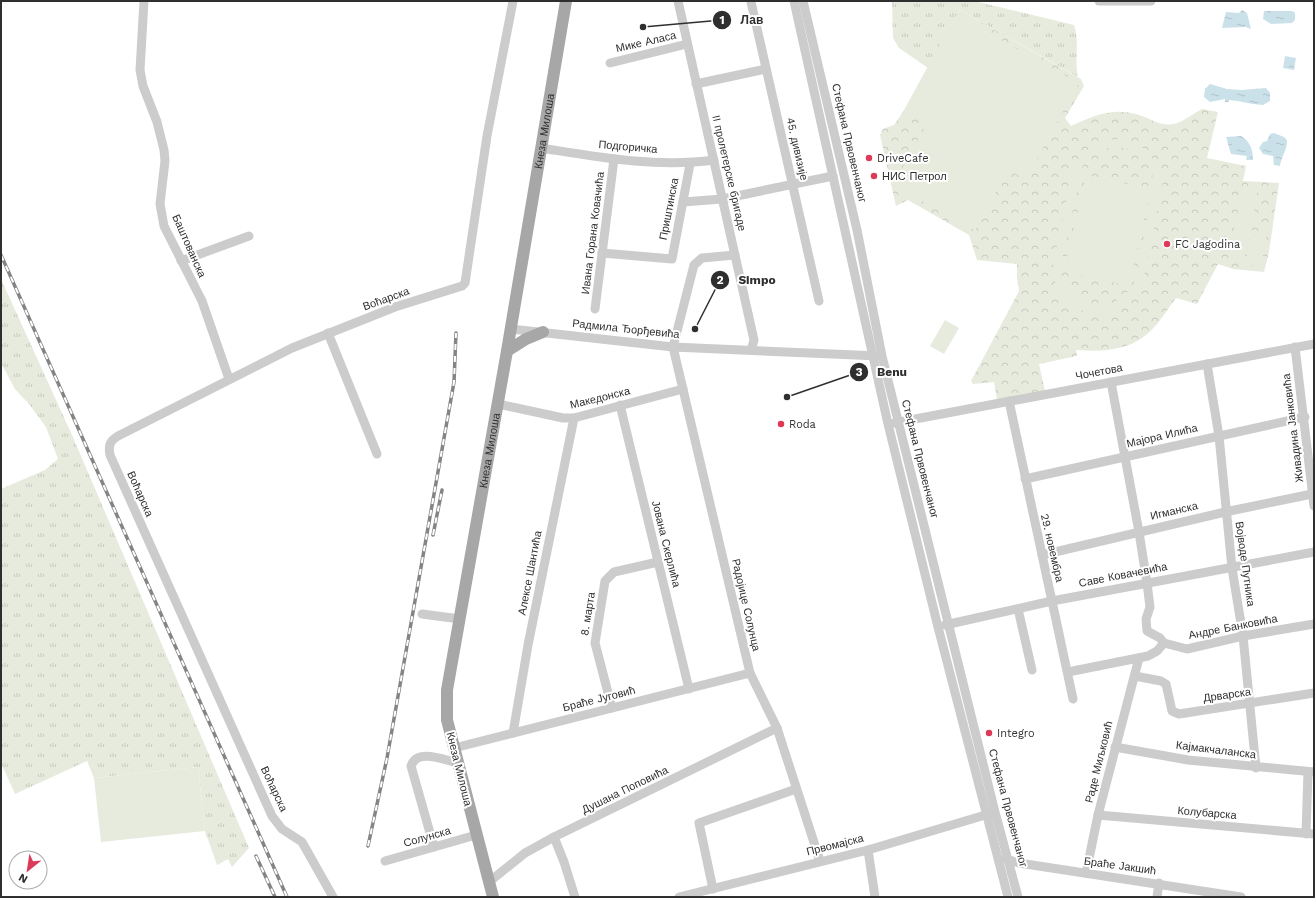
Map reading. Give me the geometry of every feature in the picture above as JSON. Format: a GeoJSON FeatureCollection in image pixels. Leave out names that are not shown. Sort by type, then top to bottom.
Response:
{"type":"FeatureCollection","features":[{"type":"Feature","properties":{"kind":"main road","name":"Кнеза Милоша"},"geometry":{"type":"LineString","coordinates":[[492,897],[447,720],[446,703],[449,674],[498,404],[566,1]]}},
{"type":"Feature","properties":{"kind":"main road"},"geometry":{"type":"LineString","coordinates":[[507,351],[526,339],[543,332]]}},
{"type":"Feature","properties":{"kind":"street","name":"Баштованска"},"geometry":{"type":"LineString","coordinates":[[144,1],[141,56],[143,86],[159,127],[164,150],[165,161],[160,204],[164,226],[202,301],[229,379]]}},
{"type":"Feature","properties":{"kind":"street","name":"Воћарска"},"geometry":{"type":"LineString","coordinates":[[332,897],[302,842],[282,829],[272,816],[110,455],[108,446],[112,440],[229,379],[328,333],[395,307],[462,286],[465,283],[487,136],[513,1]]}},
{"type":"Feature","properties":{"kind":"street","name":"II пролетерске бригаде"},"geometry":{"type":"LineString","coordinates":[[678,1],[754,340],[751,350]]}},
{"type":"Feature","properties":{"kind":"street","name":"Стефана Првовенчаног"},"geometry":{"type":"LineString","coordinates":[[794,1],[831,143],[857,230],[888,424],[938,626],[991,813],[1009,860],[1018,897]]}},
{"type":"Feature","properties":{"kind":"street","name":"Стефана Првовенчаног"},"geometry":{"type":"LineString","coordinates":[[803,1],[831,143],[833,176],[878,356],[898,422],[950,624],[991,813],[997,856],[1008,897]]}},
{"type":"Feature","properties":{"kind":"street"},"geometry":{"type":"LineString","coordinates":[[1099,1],[1151,1]]}},
{"type":"Feature","properties":{"kind":"street","name":"45. дивизије"},"geometry":{"type":"LineString","coordinates":[[751,2],[819,301]]}},
{"type":"Feature","properties":{"kind":"street","name":"Мике Аласа"},"geometry":{"type":"LineString","coordinates":[[610,63],[688,44]]}},
{"type":"Feature","properties":{"kind":"street"},"geometry":{"type":"LineString","coordinates":[[696,84],[766,69]]}},
{"type":"Feature","properties":{"kind":"street","name":"Подгоричка"},"geometry":{"type":"LineString","coordinates":[[541,148],[614,160],[690,164],[714,160]]}},
{"type":"Feature","properties":{"kind":"street","name":"Ивана Горана Ковачића"},"geometry":{"type":"LineString","coordinates":[[595,309],[614,160]]}},
{"type":"Feature","properties":{"kind":"street","name":"Приштинска"},"geometry":{"type":"LineString","coordinates":[[602,253],[672,259],[690,164]]}},
{"type":"Feature","properties":{"kind":"street"},"geometry":{"type":"LineString","coordinates":[[683,202],[722,198],[833,176]]}},
{"type":"Feature","properties":{"kind":"street"},"geometry":{"type":"LineString","coordinates":[[181,262],[249,236]]}},
{"type":"Feature","properties":{"kind":"street"},"geometry":{"type":"LineString","coordinates":[[673,347],[694,265],[702,258],[735,255]]}},
{"type":"Feature","properties":{"kind":"street","name":"Радмила Ђорђевића"},"geometry":{"type":"LineString","coordinates":[[511,329],[673,347],[878,356]]}},
{"type":"Feature","properties":{"kind":"street"},"geometry":{"type":"LineString","coordinates":[[328,333],[377,454]]}},
{"type":"Feature","properties":{"kind":"street","name":"Чочетова"},"geometry":{"type":"LineString","coordinates":[[888,424],[1314,344]]}},
{"type":"Feature","properties":{"kind":"street","name":"Радојице Солунца"},"geometry":{"type":"LineString","coordinates":[[673,347],[750,673],[777,728],[820,862]]}},
{"type":"Feature","properties":{"kind":"street","name":"Живадина Јанковића"},"geometry":{"type":"LineString","coordinates":[[1295,347],[1314,506]]}},
{"type":"Feature","properties":{"kind":"street","name":"Војводе Путника"},"geometry":{"type":"LineString","coordinates":[[1207,364],[1219,436],[1232,568],[1244,636],[1256,768]]}},
{"type":"Feature","properties":{"kind":"street"},"geometry":{"type":"LineString","coordinates":[[1068,672],[1148,656],[1157,651],[1164,643],[1160,638],[1147,631],[1145,625],[1150,607],[1140,532],[1110,382]]}},
{"type":"Feature","properties":{"kind":"street","name":"Македонска"},"geometry":{"type":"LineString","coordinates":[[498,404],[563,418],[574,418],[683,389]]}},
{"type":"Feature","properties":{"kind":"street","name":"29. новембра"},"geometry":{"type":"LineString","coordinates":[[1009,401],[1073,699]]}},
{"type":"Feature","properties":{"kind":"street","name":"Јована Скерлића"},"geometry":{"type":"LineString","coordinates":[[620,405],[689,689]]}},
{"type":"Feature","properties":{"kind":"street","name":"Мајора Илића"},"geometry":{"type":"LineString","coordinates":[[1025,479],[1304,417]]}},
{"type":"Feature","properties":{"kind":"street","name":"Алексе Шантића"},"geometry":{"type":"LineString","coordinates":[[512,733],[528,645],[574,418]]}},
{"type":"Feature","properties":{"kind":"street","name":"Игманска"},"geometry":{"type":"LineString","coordinates":[[1042,554],[1312,494]]}},
{"type":"Feature","properties":{"kind":"street","name":"Саве Ковачевића"},"geometry":{"type":"LineString","coordinates":[[938,626],[1147,582],[1232,568],[1314,552]]}},
{"type":"Feature","properties":{"kind":"street","name":"8. марта"},"geometry":{"type":"LineString","coordinates":[[612,708],[595,643],[605,582],[614,572],[658,562]]}},
{"type":"Feature","properties":{"kind":"street"},"geometry":{"type":"LineString","coordinates":[[1018,609],[1032,670]]}},
{"type":"Feature","properties":{"kind":"street"},"geometry":{"type":"LineString","coordinates":[[422,614],[460,619]]}},
{"type":"Feature","properties":{"kind":"street","name":"Андре Банковића"},"geometry":{"type":"LineString","coordinates":[[1164,643],[1187,649],[1244,636],[1314,624]]}},
{"type":"Feature","properties":{"kind":"street","name":"Раде Миљковић"},"geometry":{"type":"LineString","coordinates":[[1086,873],[1098,815],[1135,676],[1138,658]]}},
{"type":"Feature","properties":{"kind":"street","name":"Браће Југовић"},"geometry":{"type":"LineString","coordinates":[[454,748],[750,673]]}},
{"type":"Feature","properties":{"kind":"street","name":"Дрварска"},"geometry":{"type":"LineString","coordinates":[[1135,676],[1161,680],[1166,684],[1172,711],[1179,714],[1314,693]]}},
{"type":"Feature","properties":{"kind":"street","name":"Душана Поповића"},"geometry":{"type":"LineString","coordinates":[[489,882],[525,853],[554,837],[604,815],[777,728]]}},
{"type":"Feature","properties":{"kind":"street","name":"Кајмакчаланска"},"geometry":{"type":"LineString","coordinates":[[1115,747],[1188,760],[1256,768],[1311,772]]}},
{"type":"Feature","properties":{"kind":"street"},"geometry":{"type":"LineString","coordinates":[[434,847],[411,766],[416,758],[422,756],[458,763]]}},
{"type":"Feature","properties":{"kind":"street"},"geometry":{"type":"LineString","coordinates":[[1310,834],[1311,772]]}},
{"type":"Feature","properties":{"kind":"street"},"geometry":{"type":"LineString","coordinates":[[713,889],[699,823],[796,789]]}},
{"type":"Feature","properties":{"kind":"street","name":"Првомајска"},"geometry":{"type":"LineString","coordinates":[[679,897],[868,850],[991,813]]}},
{"type":"Feature","properties":{"kind":"street","name":"Колубарска"},"geometry":{"type":"LineString","coordinates":[[1098,815],[1310,834]]}},
{"type":"Feature","properties":{"kind":"street","name":"Солунска"},"geometry":{"type":"LineString","coordinates":[[385,861],[476,835]]}},
{"type":"Feature","properties":{"kind":"street"},"geometry":{"type":"LineString","coordinates":[[554,837],[575,897]]}},
{"type":"Feature","properties":{"kind":"street"},"geometry":{"type":"LineString","coordinates":[[868,850],[875,897]]}},
{"type":"Feature","properties":{"kind":"street","name":"Браће Јакшић"},"geometry":{"type":"LineString","coordinates":[[997,856],[1009,860],[1086,873],[1159,883],[1241,897]]}},
{"type":"Feature","properties":{"kind":"street"},"geometry":{"type":"LineString","coordinates":[[1157,897],[1159,883]]}},
{"type":"Feature","properties":{"kind":"green space"},"geometry":{"type":"Polygon","coordinates":[[[892,1],[974,1],[1074,25],[1077,38],[1078,77],[960,10],[928,68],[899,48],[893,38],[892,1]]]}},
{"type":"Feature","properties":{"kind":"green space"},"geometry":{"type":"Polygon","coordinates":[[[960,10],[1081,79],[1084,86],[1065,118],[1071,126],[1097,115],[1114,112],[1132,113],[1158,123],[1174,124],[1202,109],[1218,112],[1207,158],[1246,166],[1243,181],[1279,183],[1269,252],[1264,272],[1233,269],[1218,264],[1197,304],[1176,298],[1152,330],[1135,342],[1127,346],[1110,350],[1076,350],[1077,356],[1039,364],[1045,391],[997,400],[994,382],[973,384],[971,381],[1019,291],[1017,264],[977,260],[969,235],[908,200],[896,206],[880,135],[883,129],[894,125],[903,112],[960,10]]]}},
{"type":"Feature","properties":{"kind":"green space"},"geometry":{"type":"Polygon","coordinates":[[[956,15],[1079,83],[1026,179],[1008,170],[975,230],[893,185],[926,125],[903,112],[956,15]]]}},
{"type":"Feature","properties":{"kind":"green space"},"geometry":{"type":"Polygon","coordinates":[[[1109,140],[1125,140],[1144,148],[1160,172],[1165,173],[1140,296],[1135,294],[1128,303],[1118,310],[1097,314],[1086,312],[1066,301],[1056,286],[1053,265],[1073,169],[1086,152],[1096,145],[1109,140]],[[1113,146],[1095,153],[1083,164],[1061,265],[1063,280],[1069,292],[1078,300],[1089,305],[1101,306],[1114,302],[1125,294],[1135,281],[1154,184],[1153,176],[1146,162],[1136,153],[1121,147],[1113,146]]]}},
{"type":"Feature","properties":{"kind":"green space"},"geometry":{"type":"Polygon","coordinates":[[[1086,175],[1151,189],[1129,286],[1064,271],[1086,175]]]}},
{"type":"Feature","properties":{"kind":"green space"},"geometry":{"type":"Polygon","coordinates":[[[1243,186],[1258,189],[1252,224],[1236,221],[1243,186]]]}},
{"type":"Feature","properties":{"kind":"green space"},"geometry":{"type":"Polygon","coordinates":[[[1235,226],[1250,229],[1243,264],[1228,261],[1235,226]]]}},
{"type":"Feature","properties":{"kind":"green space"},"geometry":{"type":"Polygon","coordinates":[[[1252,230],[1267,233],[1261,268],[1245,265],[1252,230]]]}},
{"type":"Feature","properties":{"kind":"green space"},"geometry":{"type":"Polygon","coordinates":[[[1,279],[72,435],[249,848],[232,867],[228,859],[217,865],[205,831],[198,767],[94,778],[87,761],[15,794],[1,763],[1,489],[45,470],[58,459],[46,427],[29,404],[15,389],[1,363],[1,279]]]}},
{"type":"Feature","properties":{"kind":"green space"},"geometry":{"type":"Polygon","coordinates":[[[945,320],[959,328],[944,354],[930,346],[945,320]]]}},
{"type":"Feature","properties":{"kind":"green space"},"geometry":{"type":"Polygon","coordinates":[[[198,767],[205,831],[101,842],[94,778],[198,767]]]}},
{"type":"Feature","properties":{"kind":"water"},"geometry":{"type":"Polygon","coordinates":[[[1242,10],[1247,13],[1251,29],[1246,27],[1222,28],[1226,12],[1239,13],[1242,10]]]}},
{"type":"Feature","properties":{"kind":"water"},"geometry":{"type":"Polygon","coordinates":[[[1264,11],[1292,11],[1295,13],[1295,20],[1292,23],[1271,24],[1263,19],[1264,11]]]}},
{"type":"Feature","properties":{"kind":"water"},"geometry":{"type":"Polygon","coordinates":[[[1285,56],[1296,58],[1294,70],[1283,68],[1285,56]]]}},
{"type":"Feature","properties":{"kind":"water"},"geometry":{"type":"Polygon","coordinates":[[[1210,84],[1227,89],[1241,90],[1266,88],[1270,93],[1270,101],[1263,105],[1229,100],[1229,102],[1225,102],[1225,99],[1210,102],[1204,97],[1205,89],[1210,84]]]}},
{"type":"Feature","properties":{"kind":"water"},"geometry":{"type":"Polygon","coordinates":[[[1274,133],[1284,137],[1287,140],[1280,166],[1274,165],[1273,156],[1263,154],[1259,148],[1263,142],[1267,141],[1270,134],[1274,133]]]}},
{"type":"Feature","properties":{"kind":"water"},"geometry":{"type":"Polygon","coordinates":[[[1241,136],[1247,140],[1250,146],[1253,160],[1246,160],[1247,156],[1231,154],[1226,137],[1241,136]]]}},
{"type":"Feature","properties":{"kind":"railway"},"geometry":{"type":"LineString","coordinates":[[1,255],[287,897]]}},
{"type":"Feature","properties":{"kind":"railway"},"geometry":{"type":"LineString","coordinates":[[368,846],[387,758],[454,382],[456,333]]}},
{"type":"Feature","properties":{"kind":"railway"},"geometry":{"type":"LineString","coordinates":[[433,535],[442,490]]}},
{"type":"Feature","properties":{"kind":"railway"},"geometry":{"type":"LineString","coordinates":[[256,856],[275,897]]}},
{"type":"Feature","properties":{"kind":"place","name":"Лав"},"geometry":{"type":"Point","coordinates":[643,27]}},
{"type":"Feature","properties":{"kind":"place","name":"DriveCafe"},"geometry":{"type":"Point","coordinates":[869,158]}},
{"type":"Feature","properties":{"kind":"place","name":"НИС Петрол"},"geometry":{"type":"Point","coordinates":[874,176]}},
{"type":"Feature","properties":{"kind":"place","name":"FC Jagodina"},"geometry":{"type":"Point","coordinates":[1167,244]}},
{"type":"Feature","properties":{"kind":"place","name":"Simpo"},"geometry":{"type":"Point","coordinates":[695,329]}},
{"type":"Feature","properties":{"kind":"place","name":"Benu"},"geometry":{"type":"Point","coordinates":[787,397]}},
{"type":"Feature","properties":{"kind":"place","name":"Roda"},"geometry":{"type":"Point","coordinates":[781,424]}},
{"type":"Feature","properties":{"kind":"place","name":"Integro"},"geometry":{"type":"Point","coordinates":[989,733]}}]}
